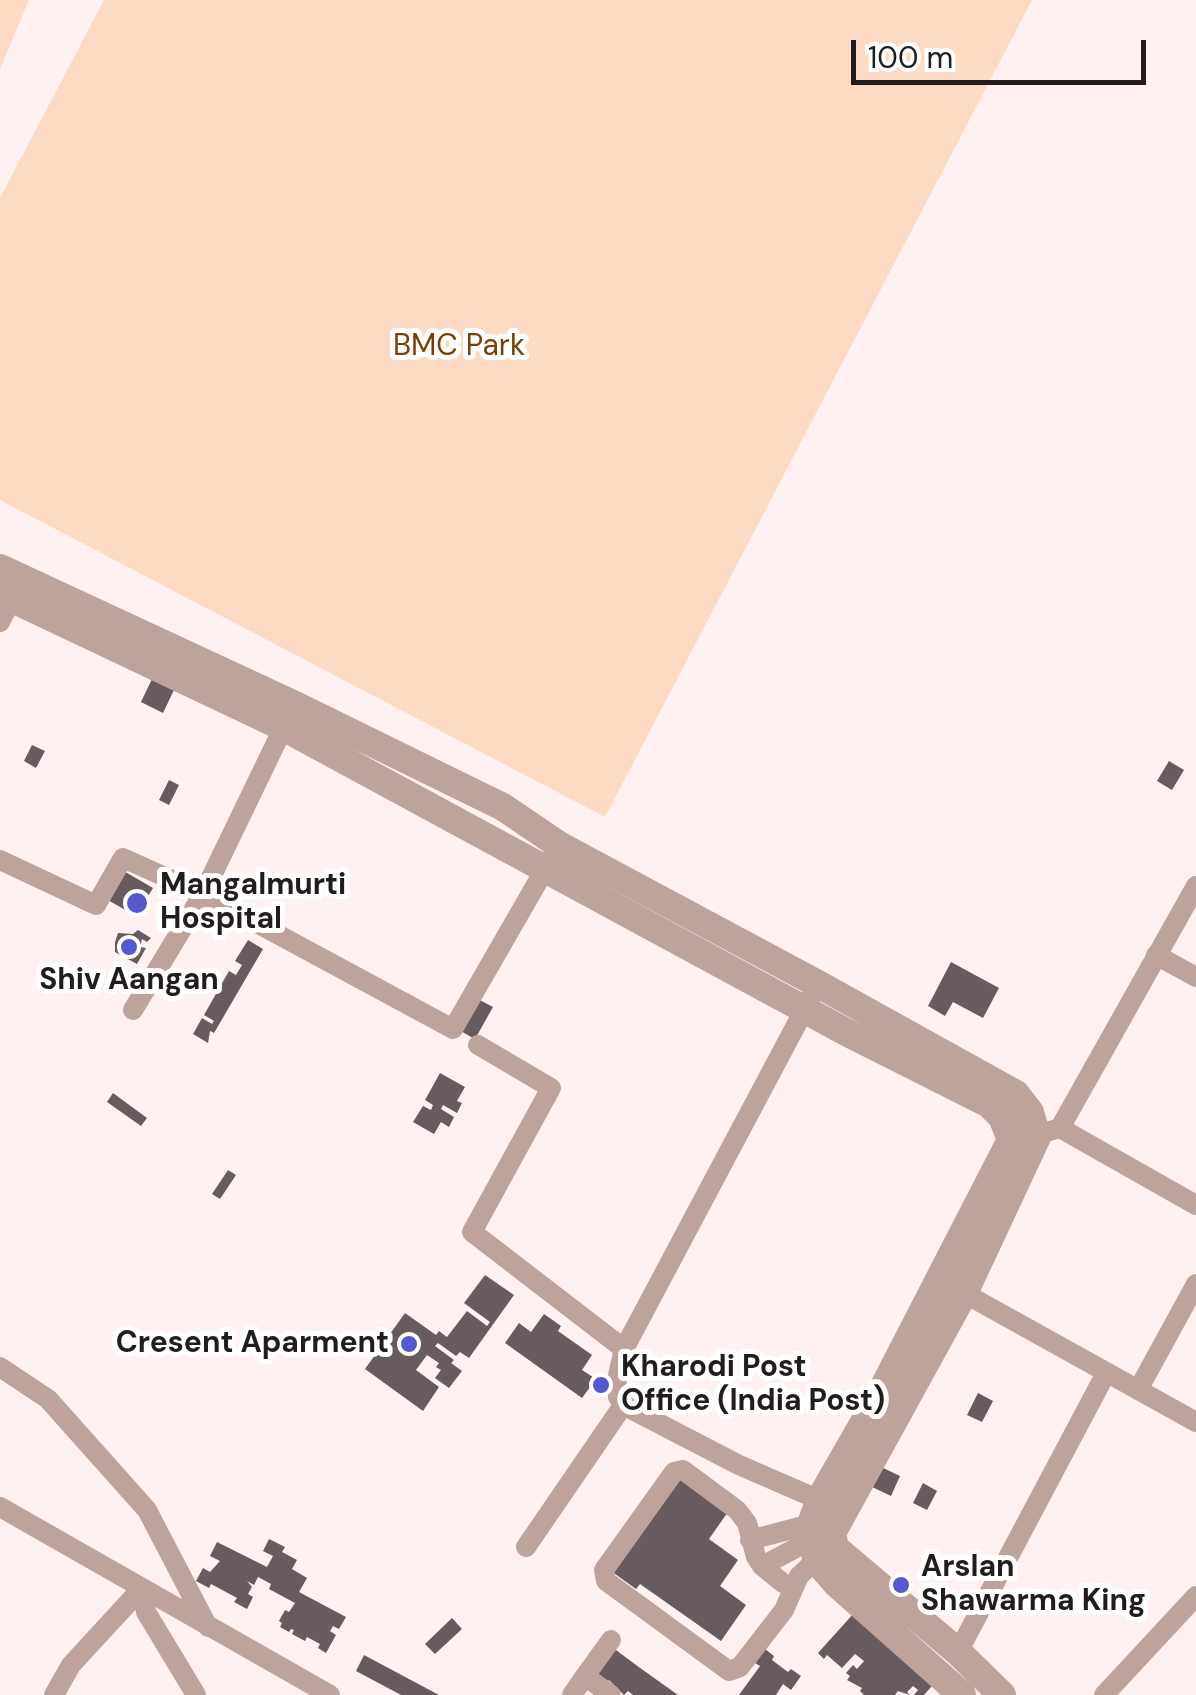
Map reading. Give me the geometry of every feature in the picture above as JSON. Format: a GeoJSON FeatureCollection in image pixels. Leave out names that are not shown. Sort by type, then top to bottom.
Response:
{"type":"FeatureCollection","features":[{"type":"Feature","properties":{"kind":"street"},"geometry":{"type":"LineString","coordinates":[[7,592],[289,716],[952,1072],[1002,1117],[1196,1205]]}},
{"type":"Feature","properties":{"kind":"street"},"geometry":{"type":"LineString","coordinates":[[133,1010],[202,894],[289,716]]}},
{"type":"Feature","properties":{"kind":"street"},"geometry":{"type":"LineString","coordinates":[[0,860],[96,905],[122,858],[202,894],[452,1029],[552,857]]}},
{"type":"Feature","properties":{"kind":"street"},"geometry":{"type":"LineString","coordinates":[[782,1583],[762,1566],[747,1524],[736,1510],[683,1470],[674,1472],[604,1570],[606,1581],[729,1671],[740,1667],[784,1610],[820,1527],[1036,1135],[1156,955],[1196,886]]}},
{"type":"Feature","properties":{"kind":"street"},"geometry":{"type":"LineString","coordinates":[[1156,955],[1196,978]]}},
{"type":"Feature","properties":{"kind":"street"},"geometry":{"type":"LineString","coordinates":[[811,996],[624,1349],[616,1384],[618,1397],[624,1404],[738,1465],[832,1533],[835,1548],[958,1652],[1002,1695]]}},
{"type":"Feature","properties":{"kind":"street"},"geometry":{"type":"LineString","coordinates":[[478,1045],[551,1088],[472,1232],[624,1349]]}},
{"type":"Feature","properties":{"kind":"street"},"geometry":{"type":"LineString","coordinates":[[1138,1390],[1196,1284]]}},
{"type":"Feature","properties":{"kind":"street"},"geometry":{"type":"LineString","coordinates":[[953,1287],[1196,1422]]}},
{"type":"Feature","properties":{"kind":"street"},"geometry":{"type":"LineString","coordinates":[[0,1368],[48,1399],[147,1510],[209,1628]]}},
{"type":"Feature","properties":{"kind":"street"},"geometry":{"type":"LineString","coordinates":[[958,1652],[1106,1373]]}},
{"type":"Feature","properties":{"kind":"street"},"geometry":{"type":"LineString","coordinates":[[526,1547],[624,1404]]}},
{"type":"Feature","properties":{"kind":"street"},"geometry":{"type":"LineString","coordinates":[[0,1507],[330,1695]]}},
{"type":"Feature","properties":{"kind":"street"},"geometry":{"type":"LineString","coordinates":[[750,1540],[820,1527]]}},
{"type":"Feature","properties":{"kind":"street"},"geometry":{"type":"LineString","coordinates":[[762,1566],[820,1527]]}},
{"type":"Feature","properties":{"kind":"street"},"geometry":{"type":"LineString","coordinates":[[820,1527],[836,1584],[962,1695]]}},
{"type":"Feature","properties":{"kind":"street"},"geometry":{"type":"LineString","coordinates":[[54,1695],[71,1665],[140,1589]]}},
{"type":"Feature","properties":{"kind":"street"},"geometry":{"type":"LineString","coordinates":[[140,1589],[146,1612],[196,1695]]}},
{"type":"Feature","properties":{"kind":"street"},"geometry":{"type":"LineString","coordinates":[[1104,1695],[1196,1596]]}},
{"type":"Feature","properties":{"kind":"street"},"geometry":{"type":"LineString","coordinates":[[572,1695],[611,1640]]}},
{"type":"Feature","properties":{"kind":"street"},"geometry":{"type":"LineString","coordinates":[[584,1676],[611,1695]]}},
{"type":"Feature","properties":{"kind":"green space"},"geometry":{"type":"Polygon","coordinates":[[[0,0],[29,0],[0,69],[0,0]]]}},
{"type":"Feature","properties":{"kind":"green space","name":"BMC Park"},"geometry":{"type":"Polygon","coordinates":[[[104,0],[1032,0],[605,817],[0,500],[0,198],[104,0]]]}},
{"type":"Feature","properties":{"kind":"building"},"geometry":{"type":"Polygon","coordinates":[[[152,679],[174,690],[163,713],[141,702],[152,679]]]}},
{"type":"Feature","properties":{"kind":"building"},"geometry":{"type":"Polygon","coordinates":[[[32,745],[45,751],[36,768],[24,761],[32,745]]]}},
{"type":"Feature","properties":{"kind":"building"},"geometry":{"type":"Polygon","coordinates":[[[1169,761],[1184,770],[1172,790],[1157,781],[1169,761]]]}},
{"type":"Feature","properties":{"kind":"building"},"geometry":{"type":"Polygon","coordinates":[[[169,780],[179,785],[169,805],[159,800],[169,780]]]}},
{"type":"Feature","properties":{"kind":"building"},"geometry":{"type":"Polygon","coordinates":[[[122,870],[153,888],[136,916],[106,899],[122,870]]]}},
{"type":"Feature","properties":{"kind":"building","name":"Shiv Aangan"},"geometry":{"type":"Polygon","coordinates":[[[138,930],[151,938],[147,942],[142,939],[140,947],[146,948],[137,964],[115,952],[115,942],[118,933],[133,934],[138,930]]]}},
{"type":"Feature","properties":{"kind":"building"},"geometry":{"type":"Polygon","coordinates":[[[248,940],[263,949],[214,1033],[210,1031],[208,1043],[193,1034],[202,1018],[212,1024],[214,1021],[204,1015],[229,971],[236,975],[242,965],[235,961],[248,940]]]}},
{"type":"Feature","properties":{"kind":"building"},"geometry":{"type":"Polygon","coordinates":[[[951,962],[999,988],[983,1018],[953,1002],[945,1016],[928,1006],[951,962]]]}},
{"type":"Feature","properties":{"kind":"building"},"geometry":{"type":"Polygon","coordinates":[[[474,997],[493,1007],[475,1039],[457,1029],[474,997]]]}},
{"type":"Feature","properties":{"kind":"building"},"geometry":{"type":"Polygon","coordinates":[[[440,1073],[465,1087],[457,1101],[462,1103],[457,1113],[443,1105],[441,1109],[454,1117],[449,1127],[441,1122],[434,1134],[413,1122],[423,1106],[431,1110],[433,1105],[425,1100],[440,1073]]]}},
{"type":"Feature","properties":{"kind":"building"},"geometry":{"type":"Polygon","coordinates":[[[113,1093],[147,1118],[141,1126],[107,1102],[113,1093]]]}},
{"type":"Feature","properties":{"kind":"building"},"geometry":{"type":"Polygon","coordinates":[[[228,1170],[236,1175],[220,1199],[212,1194],[228,1170]]]}},
{"type":"Feature","properties":{"kind":"building","name":"Cresent Aparment"},"geometry":{"type":"Polygon","coordinates":[[[485,1275],[514,1295],[469,1358],[460,1352],[456,1356],[438,1343],[435,1346],[462,1371],[449,1388],[435,1378],[441,1370],[436,1367],[439,1363],[427,1355],[416,1370],[439,1387],[423,1411],[365,1369],[405,1313],[436,1335],[439,1331],[447,1337],[467,1311],[487,1326],[490,1322],[464,1303],[485,1275]]]}},
{"type":"Feature","properties":{"kind":"building"},"geometry":{"type":"Polygon","coordinates":[[[544,1314],[561,1326],[558,1331],[592,1355],[582,1370],[596,1379],[582,1398],[505,1343],[519,1323],[531,1332],[544,1314]]]}},
{"type":"Feature","properties":{"kind":"building"},"geometry":{"type":"Polygon","coordinates":[[[978,1393],[993,1401],[982,1422],[967,1415],[978,1393]]]}},
{"type":"Feature","properties":{"kind":"building"},"geometry":{"type":"Polygon","coordinates":[[[879,1466],[900,1476],[891,1496],[870,1486],[879,1466]]]}},
{"type":"Feature","properties":{"kind":"building"},"geometry":{"type":"Polygon","coordinates":[[[679,1473],[730,1509],[709,1539],[738,1560],[720,1586],[746,1605],[721,1641],[640,1584],[636,1589],[611,1571],[679,1473]]]}},
{"type":"Feature","properties":{"kind":"building"},"geometry":{"type":"Polygon","coordinates":[[[923,1483],[937,1491],[927,1510],[913,1503],[923,1483]]]}},
{"type":"Feature","properties":{"kind":"building"},"geometry":{"type":"Polygon","coordinates":[[[269,1539],[285,1547],[282,1552],[297,1560],[292,1569],[307,1578],[299,1592],[346,1617],[339,1629],[333,1626],[330,1631],[336,1635],[326,1653],[318,1648],[320,1644],[307,1637],[305,1641],[292,1634],[294,1630],[289,1632],[280,1627],[285,1610],[289,1612],[295,1603],[269,1589],[271,1584],[258,1577],[254,1585],[247,1581],[252,1587],[248,1594],[253,1597],[247,1609],[234,1602],[237,1598],[196,1581],[203,1568],[210,1572],[220,1561],[210,1556],[217,1542],[267,1567],[273,1556],[263,1551],[269,1539]]]}},
{"type":"Feature","properties":{"kind":"building"},"geometry":{"type":"Polygon","coordinates":[[[854,1613],[932,1686],[924,1695],[914,1695],[918,1690],[913,1686],[907,1692],[910,1695],[898,1691],[895,1695],[864,1695],[862,1688],[847,1680],[850,1676],[846,1673],[864,1661],[855,1654],[842,1668],[827,1655],[824,1659],[818,1653],[854,1613]]]}},
{"type":"Feature","properties":{"kind":"building"},"geometry":{"type":"Polygon","coordinates":[[[452,1618],[462,1629],[435,1654],[425,1644],[452,1618]]]}},
{"type":"Feature","properties":{"kind":"building"},"geometry":{"type":"Polygon","coordinates":[[[612,1647],[678,1695],[633,1695],[628,1691],[624,1695],[609,1680],[607,1683],[594,1674],[612,1647]]]}},
{"type":"Feature","properties":{"kind":"building"},"geometry":{"type":"Polygon","coordinates":[[[765,1649],[788,1672],[791,1669],[801,1676],[791,1690],[783,1684],[776,1695],[739,1695],[760,1666],[755,1663],[765,1649]]]}},
{"type":"Feature","properties":{"kind":"building"},"geometry":{"type":"Polygon","coordinates":[[[364,1655],[439,1695],[401,1695],[356,1671],[364,1655]]]}},
{"type":"Feature","properties":{"kind":"place","name":"Mangalmurti Hospital"},"geometry":{"type":"Point","coordinates":[137,903]}},
{"type":"Feature","properties":{"kind":"place","name":"Shiv Aangan"},"geometry":{"type":"Point","coordinates":[129,947]}},
{"type":"Feature","properties":{"kind":"place","name":"Cresent Aparment"},"geometry":{"type":"Point","coordinates":[409,1344]}},
{"type":"Feature","properties":{"kind":"place","name":"Kharodi Post Office (India Post)"},"geometry":{"type":"Point","coordinates":[601,1385]}},
{"type":"Feature","properties":{"kind":"place","name":"Arslan Shawarma King"},"geometry":{"type":"Point","coordinates":[901,1585]}}]}
